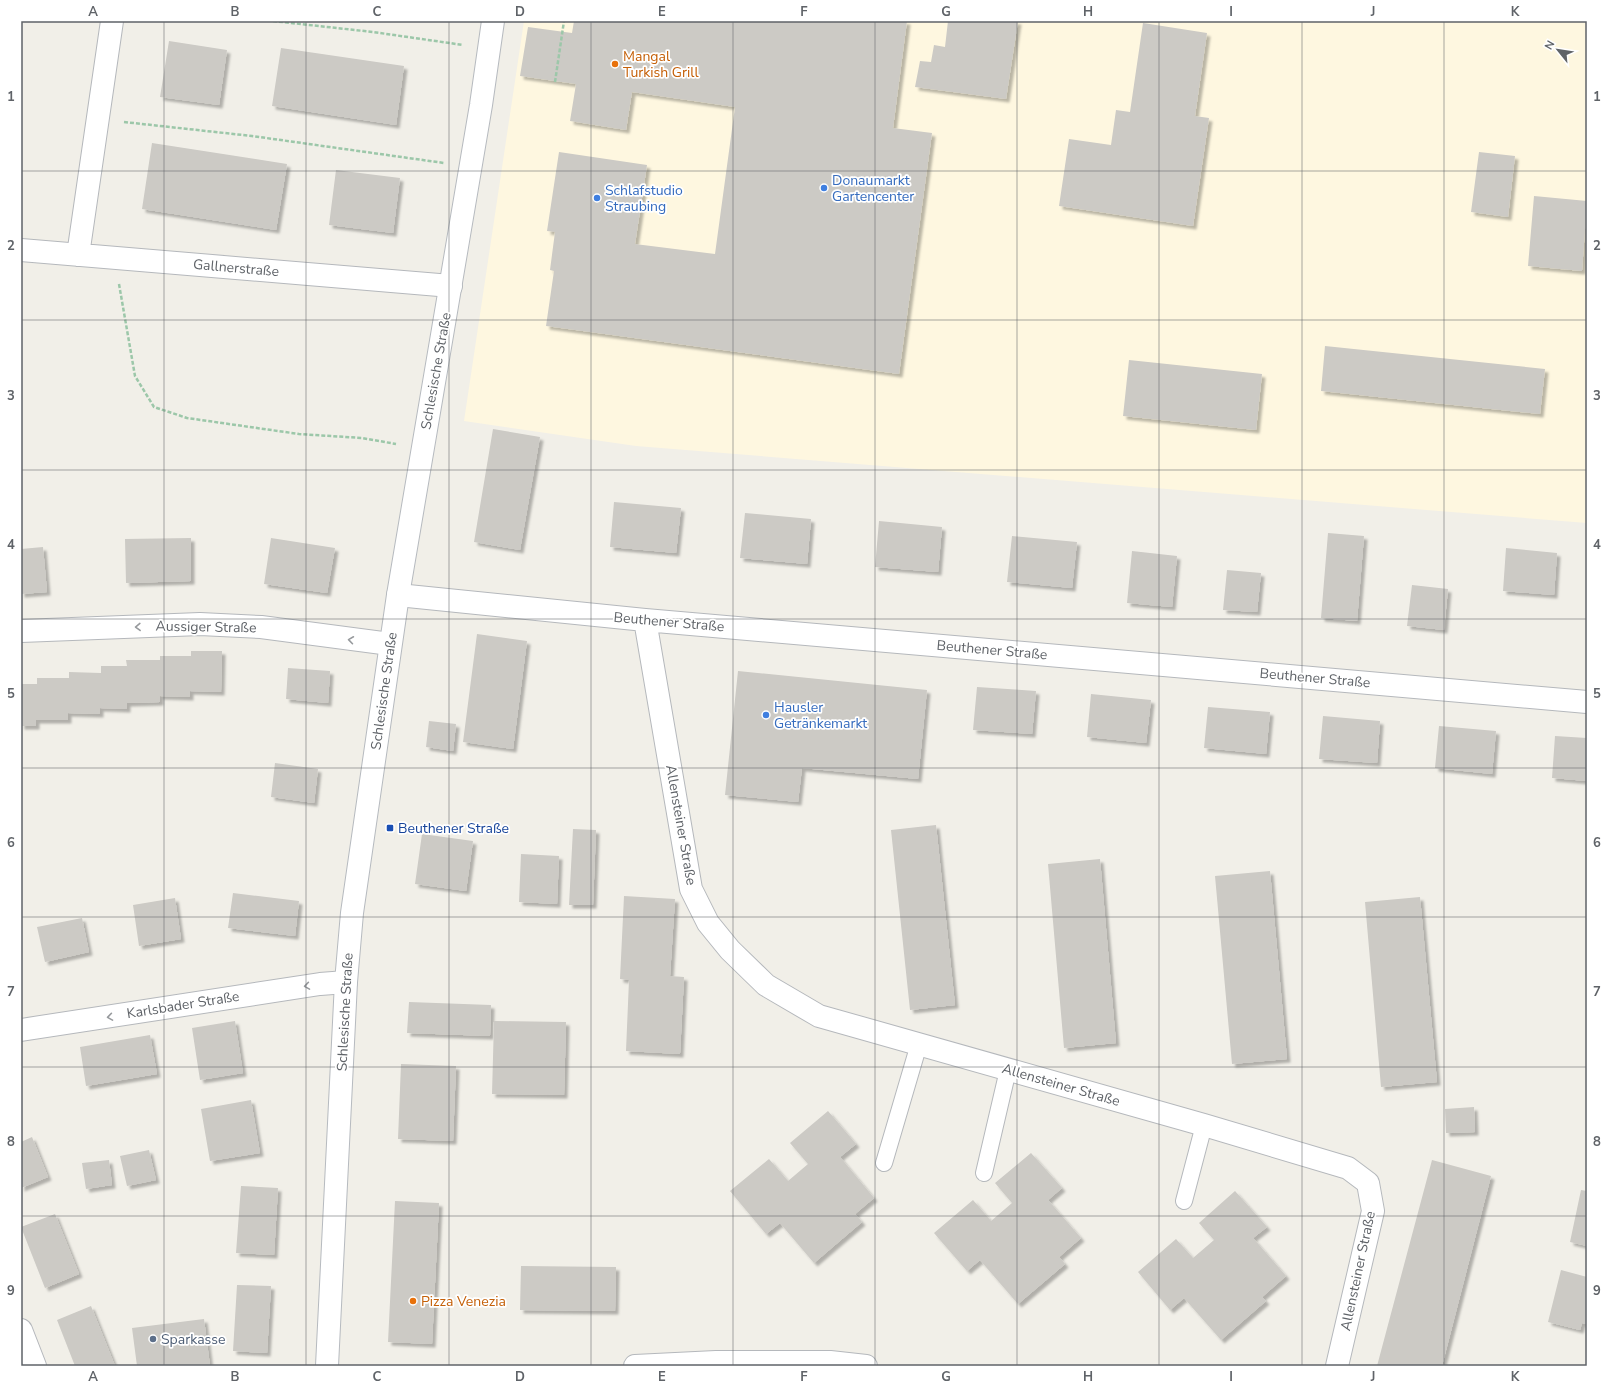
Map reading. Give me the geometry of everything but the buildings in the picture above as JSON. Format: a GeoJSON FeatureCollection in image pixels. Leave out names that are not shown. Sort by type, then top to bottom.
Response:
{"type":"FeatureCollection","features":[{"type":"Feature","properties":{"kind":"street"},"geometry":{"type":"LineString","coordinates":[[78,255],[112,21]]}},
{"type":"Feature","properties":{"kind":"street","name":"Schlesische Straße"},"geometry":{"type":"LineString","coordinates":[[328,1366],[346,982],[352,913],[390,644],[481,105],[492,21]]}},
{"type":"Feature","properties":{"kind":"street","name":"Gallnerstraße"},"geometry":{"type":"LineString","coordinates":[[21,250],[451,286]]}},
{"type":"Feature","properties":{"kind":"street","name":"Beuthener Straße"},"geometry":{"type":"LineString","coordinates":[[398,595],[645,620],[1587,702]]}},
{"type":"Feature","properties":{"kind":"street","name":"Allensteiner Straße"},"geometry":{"type":"LineString","coordinates":[[645,620],[691,889],[708,923],[730,950],[766,985],[819,1016],[1204,1125],[1348,1168],[1368,1183],[1373,1211],[1337,1366]]}},
{"type":"Feature","properties":{"kind":"street","name":"Aussiger Straße"},"geometry":{"type":"LineString","coordinates":[[21,631],[200,624],[261,627],[390,644]]}},
{"type":"Feature","properties":{"kind":"street","name":"Karlsbader Straße"},"geometry":{"type":"LineString","coordinates":[[21,1030],[320,984],[346,982]]}},
{"type":"Feature","properties":{"kind":"street"},"geometry":{"type":"LineString","coordinates":[[21,1330],[35,1366]]}},
{"type":"Feature","properties":{"kind":"street"},"geometry":{"type":"LineString","coordinates":[[635,1366],[716,1362],[866,1366]]}},
{"type":"Feature","properties":{"kind":"lane"},"geometry":{"type":"LineString","coordinates":[[884,1163],[919,1044]]}},
{"type":"Feature","properties":{"kind":"lane"},"geometry":{"type":"LineString","coordinates":[[984,1173],[1008,1070]]}},
{"type":"Feature","properties":{"kind":"lane"},"geometry":{"type":"LineString","coordinates":[[1184,1201],[1204,1125]]}},
{"type":"Feature","properties":{"kind":"path"},"geometry":{"type":"LineString","coordinates":[[273,21],[373,32],[465,46]]}},
{"type":"Feature","properties":{"kind":"path"},"geometry":{"type":"LineString","coordinates":[[556,82],[564,21]]}},
{"type":"Feature","properties":{"kind":"path"},"geometry":{"type":"LineString","coordinates":[[98,119],[252,136],[447,164]]}},
{"type":"Feature","properties":{"kind":"path"},"geometry":{"type":"LineString","coordinates":[[115,258],[122,308],[135,376],[154,407],[187,418],[299,434],[362,438],[400,444]]}},
{"type":"Feature","properties":{"kind":"shaded area"},"geometry":{"type":"Polygon","coordinates":[[[524,21],[1587,21],[1587,523],[636,446],[464,421],[524,21]]]}},
{"type":"Feature","properties":{"kind":"place","name":"Mangal Turkish Grill"},"geometry":{"type":"Point","coordinates":[615,64]}},
{"type":"Feature","properties":{"kind":"place","name":"Donaumarkt Gartencenter"},"geometry":{"type":"Point","coordinates":[824,188]}},
{"type":"Feature","properties":{"kind":"place","name":"Schlafstudio Straubing"},"geometry":{"type":"Point","coordinates":[597,198]}},
{"type":"Feature","properties":{"kind":"place","name":"Hausler Getränkemarkt"},"geometry":{"type":"Point","coordinates":[766,715]}},
{"type":"Feature","properties":{"kind":"place","name":"Beuthener Straße"},"geometry":{"type":"Point","coordinates":[390,828]}},
{"type":"Feature","properties":{"kind":"place","name":"Pizza Venezia"},"geometry":{"type":"Point","coordinates":[413,1301]}},
{"type":"Feature","properties":{"kind":"place","name":"Sparkasse"},"geometry":{"type":"Point","coordinates":[153,1339]}}]}
